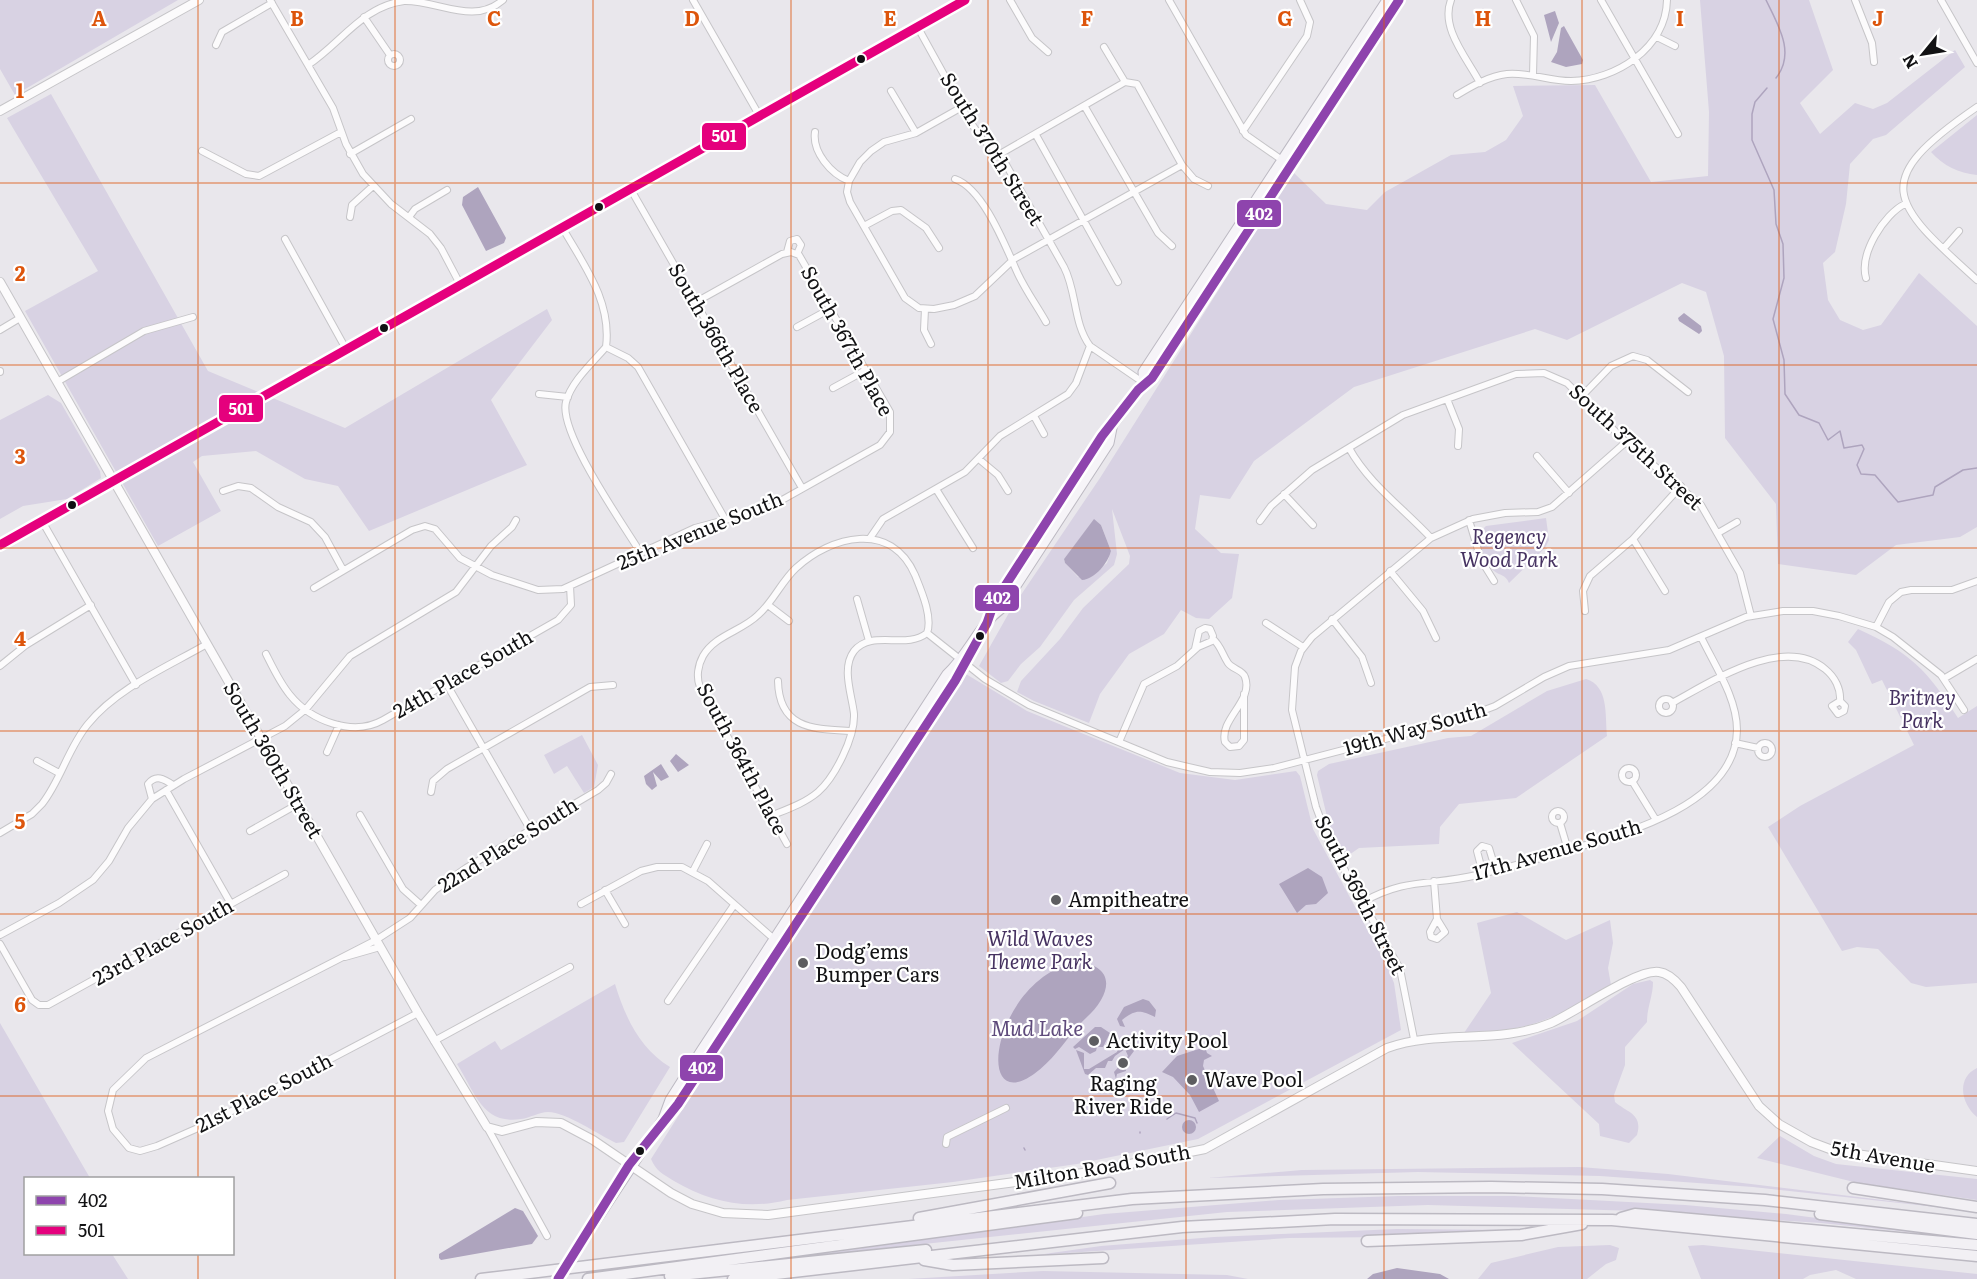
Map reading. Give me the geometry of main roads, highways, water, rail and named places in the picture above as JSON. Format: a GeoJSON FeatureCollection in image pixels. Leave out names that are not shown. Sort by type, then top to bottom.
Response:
{"type":"FeatureCollection","features":[{"type":"Feature","properties":{"kind":"highway"},"geometry":{"type":"LineString","coordinates":[[816,1237],[1110,1183]]}},
{"type":"Feature","properties":{"kind":"highway"},"geometry":{"type":"LineString","coordinates":[[481,1279],[1126,1200],[1323,1190],[1491,1187],[1602,1189],[1766,1200],[1977,1224]]}},
{"type":"Feature","properties":{"kind":"highway"},"geometry":{"type":"LineString","coordinates":[[1853,1188],[1977,1207]]}},
{"type":"Feature","properties":{"kind":"highway"},"geometry":{"type":"LineString","coordinates":[[588,1279],[1111,1208],[1126,1200]]}},
{"type":"Feature","properties":{"kind":"highway"},"geometry":{"type":"LineString","coordinates":[[1766,1200],[1794,1210],[1977,1234]]}},
{"type":"Feature","properties":{"kind":"highway"},"geometry":{"type":"LineString","coordinates":[[1367,1241],[1538,1233],[1635,1214],[1977,1245]]}},
{"type":"Feature","properties":{"kind":"highway"},"geometry":{"type":"LineString","coordinates":[[733,1279],[1182,1227],[1335,1219],[1606,1220],[1977,1256]]}},
{"type":"Feature","properties":{"kind":"highway"},"geometry":{"type":"LineString","coordinates":[[639,1279],[908,1250],[979,1249]]}},
{"type":"Feature","properties":{"kind":"highway"},"geometry":{"type":"LineString","coordinates":[[912,1258],[953,1264],[1103,1258]]}},
{"type":"Feature","properties":{"kind":"main road"},"geometry":{"type":"LineString","coordinates":[[558,1279],[631,1165],[663,1119],[678,1104],[759,977],[955,681],[961,662],[991,616],[994,603],[1006,583],[1102,436],[1112,428],[1144,383],[1152,378],[1325,104],[1387,0]]}},
{"type":"Feature","properties":{"kind":"main road"},"geometry":{"type":"LineString","coordinates":[[1144,383],[1143,372],[1282,160],[1399,0]]}},
{"type":"Feature","properties":{"kind":"main road"},"geometry":{"type":"LineString","coordinates":[[663,1119],[670,1100],[774,939],[947,674],[961,662]]}},
{"type":"Feature","properties":{"kind":"main road"},"geometry":{"type":"LineString","coordinates":[[759,977],[759,972],[774,949],[774,939]]}},
{"type":"Feature","properties":{"kind":"water"},"geometry":{"type":"Polygon","coordinates":[[[1555,11],[1559,23],[1551,42],[1544,15],[1555,11]]]}},
{"type":"Feature","properties":{"kind":"water"},"geometry":{"type":"Polygon","coordinates":[[[1564,26],[1583,60],[1582,64],[1566,67],[1551,62],[1557,52],[1561,28],[1564,26]]]}},
{"type":"Feature","properties":{"kind":"water"},"geometry":{"type":"Polygon","coordinates":[[[478,187],[506,238],[504,243],[486,251],[462,205],[463,197],[478,187]]]}},
{"type":"Feature","properties":{"kind":"water"},"geometry":{"type":"Polygon","coordinates":[[[1684,313],[1701,326],[1702,331],[1699,334],[1679,321],[1678,318],[1684,313]]]}},
{"type":"Feature","properties":{"kind":"water"},"geometry":{"type":"Polygon","coordinates":[[[1094,519],[1101,525],[1111,551],[1100,570],[1092,577],[1082,580],[1065,563],[1064,559],[1094,519]]]}},
{"type":"Feature","properties":{"kind":"water"},"geometry":{"type":"Polygon","coordinates":[[[676,754],[689,765],[678,772],[670,761],[676,754]]]}},
{"type":"Feature","properties":{"kind":"water"},"geometry":{"type":"Polygon","coordinates":[[[661,764],[669,777],[661,781],[653,772],[657,786],[652,790],[646,784],[644,776],[661,764]]]}},
{"type":"Feature","properties":{"kind":"water"},"geometry":{"type":"Polygon","coordinates":[[[1308,868],[1322,877],[1328,893],[1316,904],[1306,905],[1297,913],[1279,884],[1308,868]]]}},
{"type":"Feature","properties":{"kind":"water","name":"Mud Lake"},"geometry":{"type":"Polygon","coordinates":[[[1072,963],[1089,964],[1105,976],[1105,991],[1101,1000],[1052,1058],[1034,1074],[1015,1082],[1003,1078],[998,1063],[1001,1042],[1009,1019],[1024,995],[1045,976],[1072,963]]]}},
{"type":"Feature","properties":{"kind":"water"},"geometry":{"type":"Polygon","coordinates":[[[1143,999],[1149,1001],[1156,1010],[1155,1017],[1141,1012],[1130,1014],[1122,1020],[1125,1027],[1120,1026],[1117,1019],[1124,1007],[1143,999]]]}},
{"type":"Feature","properties":{"kind":"water","name":"Activity Pool"},"geometry":{"type":"Polygon","coordinates":[[[1095,1027],[1101,1027],[1110,1033],[1103,1047],[1097,1047],[1096,1051],[1090,1054],[1079,1047],[1075,1049],[1073,1047],[1095,1027]]]}},
{"type":"Feature","properties":{"kind":"water","name":"Raging River Ride"},"geometry":{"type":"Polygon","coordinates":[[[1119,1046],[1130,1046],[1134,1051],[1125,1063],[1126,1071],[1117,1074],[1116,1079],[1114,1072],[1128,1056],[1125,1049],[1112,1061],[1108,1061],[1105,1068],[1096,1068],[1088,1075],[1085,1074],[1076,1050],[1084,1053],[1084,1069],[1089,1069],[1117,1052],[1119,1046]]]}},
{"type":"Feature","properties":{"kind":"water","name":"Wave Pool"},"geometry":{"type":"Polygon","coordinates":[[[1205,1047],[1207,1053],[1212,1056],[1204,1060],[1203,1066],[1219,1101],[1199,1112],[1190,1095],[1173,1077],[1162,1072],[1177,1056],[1205,1047]]]}},
{"type":"Feature","properties":{"kind":"water"},"geometry":{"type":"Polygon","coordinates":[[[1189,1120],[1194,1122],[1196,1127],[1194,1132],[1189,1134],[1184,1132],[1182,1127],[1184,1122],[1189,1120]]]}},
{"type":"Feature","properties":{"kind":"water"},"geometry":{"type":"Polygon","coordinates":[[[515,1208],[523,1211],[538,1236],[532,1244],[441,1260],[439,1258],[439,1254],[515,1208]]]}},
{"type":"Feature","properties":{"kind":"water"},"geometry":{"type":"Polygon","coordinates":[[[1397,1268],[1440,1274],[1449,1279],[1367,1279],[1373,1274],[1397,1268]]]}},
{"type":"Feature","properties":{"kind":"waterway"},"geometry":{"type":"LineString","coordinates":[[1766,0],[1780,29],[1785,49],[1785,59],[1776,78]]}},
{"type":"Feature","properties":{"kind":"waterway"},"geometry":{"type":"LineString","coordinates":[[1767,88],[1755,102],[1752,114],[1752,140],[1774,190],[1776,224],[1783,244],[1784,278],[1773,319],[1784,360],[1785,394],[1799,415],[1819,423],[1828,440],[1840,431],[1844,448],[1862,445],[1864,449],[1857,465],[1861,474],[1875,475],[1898,502],[1933,495],[1935,487],[1963,470],[1977,468]]}},
{"type":"Feature","properties":{"kind":"waterway"},"geometry":{"type":"LineString","coordinates":[[1167,1119],[1176,1113],[1195,1118],[1197,1123]]}},
{"type":"Feature","properties":{"kind":"place","name":"Ampitheatre"},"geometry":{"type":"Point","coordinates":[1056,900]}},
{"type":"Feature","properties":{"kind":"place","name":"Dodg’ems Bumper Cars"},"geometry":{"type":"Point","coordinates":[803,963]}},
{"type":"Feature","properties":{"kind":"place","name":"Activity Pool"},"geometry":{"type":"Point","coordinates":[1094,1041]}},
{"type":"Feature","properties":{"kind":"place","name":"Raging River Ride"},"geometry":{"type":"Point","coordinates":[1123,1063]}},
{"type":"Feature","properties":{"kind":"place","name":"Wave Pool"},"geometry":{"type":"Point","coordinates":[1192,1080]}},
{"type":"Feature","properties":{"kind":"park label","name":"Regency Wood Park"},"geometry":{"type":"Point","coordinates":[1509,548]}},
{"type":"Feature","properties":{"kind":"park label","name":"Britney Park"},"geometry":{"type":"Point","coordinates":[1922,710]}},
{"type":"Feature","properties":{"kind":"park label","name":"Wild Waves Theme Park"},"geometry":{"type":"Point","coordinates":[1040,950]}}]}
